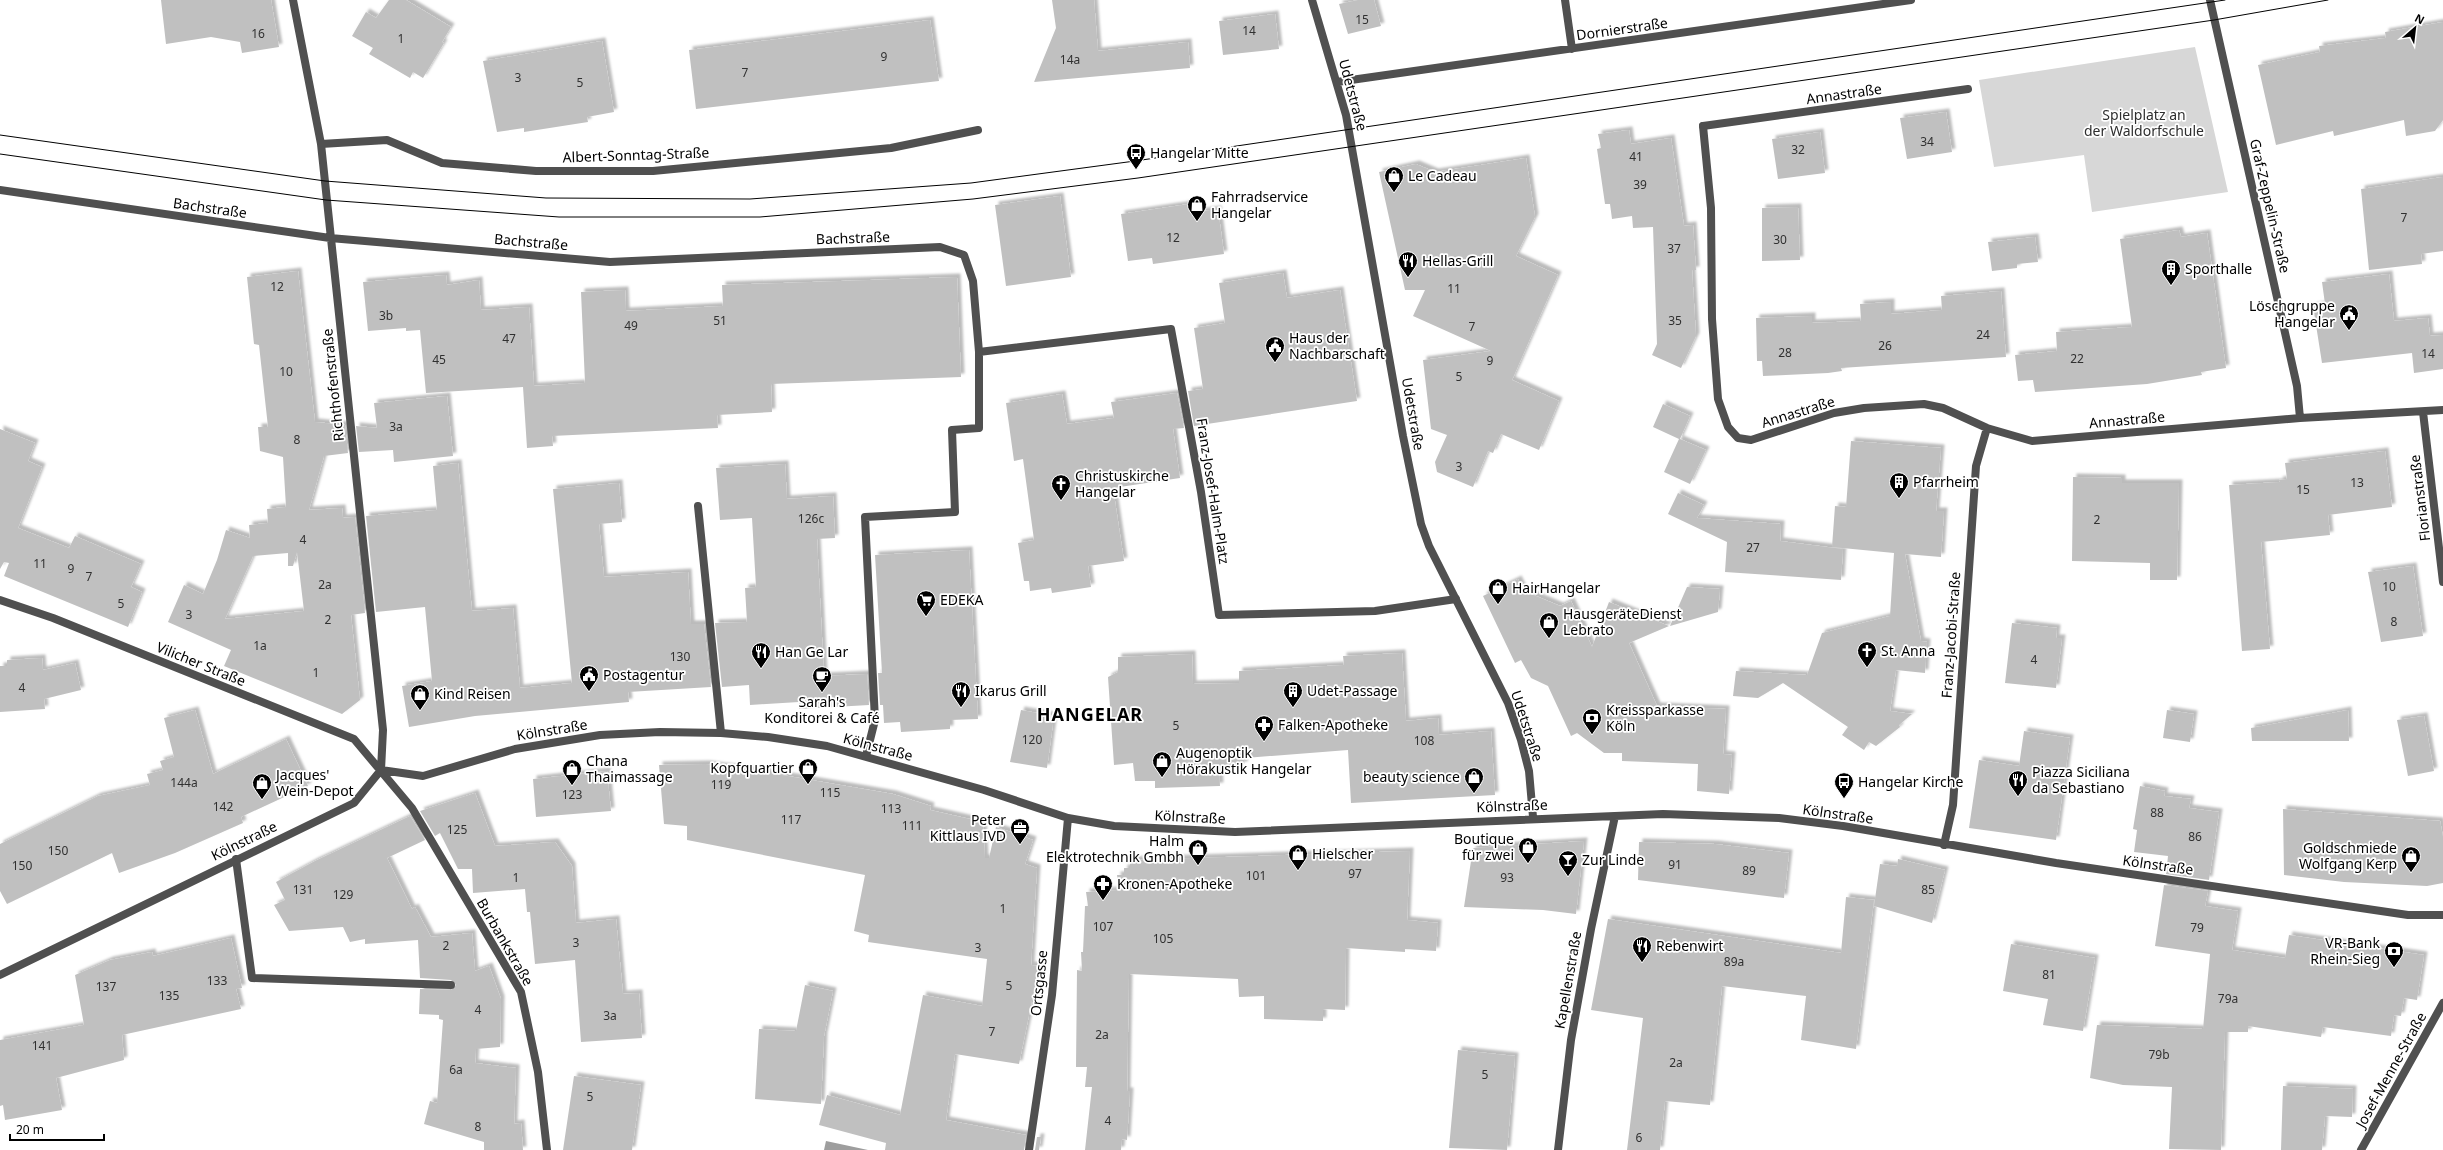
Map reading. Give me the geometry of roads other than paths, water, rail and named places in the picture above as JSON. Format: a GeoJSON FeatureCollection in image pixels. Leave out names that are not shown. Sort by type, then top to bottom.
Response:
{"type":"FeatureCollection","features":[{"type":"Feature","properties":{"kind":"street","name":"Richthofenstraße"},"geometry":{"type":"LineString","coordinates":[[293,0],[321,144],[383,730],[380,770]]}},
{"type":"Feature","properties":{"kind":"street","name":"Udetstraße"},"geometry":{"type":"LineString","coordinates":[[1312,0],[1337,82],[1351,141],[1403,436],[1421,524],[1428,546],[1508,703],[1521,740],[1528,771],[1533,818]]}},
{"type":"Feature","properties":{"kind":"street"},"geometry":{"type":"LineString","coordinates":[[1565,0],[1572,49]]}},
{"type":"Feature","properties":{"kind":"street","name":"Dornierstraße"},"geometry":{"type":"LineString","coordinates":[[1337,82],[1911,0]]}},
{"type":"Feature","properties":{"kind":"street","name":"Graf-Zeppelin-Straße"},"geometry":{"type":"LineString","coordinates":[[2210,0],[2297,386],[2300,418]]}},
{"type":"Feature","properties":{"kind":"street","name":"Annastraße"},"geometry":{"type":"LineString","coordinates":[[1968,89],[1703,126],[1711,208],[1712,319],[1718,399],[1728,427],[1738,438],[1751,440],[1834,413],[1864,408],[1924,404],[1943,408],[1987,428],[2032,441],[2300,418],[2443,410]]}},
{"type":"Feature","properties":{"kind":"street","name":"Albert-Sonntag-Straße"},"geometry":{"type":"LineString","coordinates":[[321,144],[387,140],[442,163],[536,171],[653,171],[891,148],[978,130]]}},
{"type":"Feature","properties":{"kind":"street","name":"Bachstraße"},"geometry":{"type":"LineString","coordinates":[[0,190],[330,238],[610,262],[940,247],[964,255],[973,281],[979,352]]}},
{"type":"Feature","properties":{"kind":"street","name":"Franz-Josef-Halm-Platz"},"geometry":{"type":"LineString","coordinates":[[979,352],[1171,329],[1201,492],[1220,615],[1375,611],[1456,600]]}},
{"type":"Feature","properties":{"kind":"street"},"geometry":{"type":"LineString","coordinates":[[866,756],[875,720],[865,517],[955,512],[952,430],[979,428],[979,352]]}},
{"type":"Feature","properties":{"kind":"street","name":"Florianstraße"},"geometry":{"type":"LineString","coordinates":[[2422,412],[2443,582]]}},
{"type":"Feature","properties":{"kind":"street","name":"Franz-Jacobi-Straße"},"geometry":{"type":"LineString","coordinates":[[1944,845],[1953,805],[1976,466],[1987,428]]}},
{"type":"Feature","properties":{"kind":"street"},"geometry":{"type":"LineString","coordinates":[[698,506],[721,733]]}},
{"type":"Feature","properties":{"kind":"street","name":"Vilicher Straße"},"geometry":{"type":"LineString","coordinates":[[0,600],[53,618],[354,739],[380,770]]}},
{"type":"Feature","properties":{"kind":"street","name":"Kölnstraße"},"geometry":{"type":"LineString","coordinates":[[0,975],[354,803],[380,770],[423,776],[515,749],[600,736],[660,732],[721,733],[776,738],[827,746],[984,790],[1068,818],[1114,826],[1235,832],[1533,818],[1712,814],[1779,818],[1843,826],[1944,845],[2408,915],[2443,915]]}},
{"type":"Feature","properties":{"kind":"street","name":"Burbankstraße"},"geometry":{"type":"LineString","coordinates":[[380,770],[412,808],[521,992],[538,1072],[547,1150]]}},
{"type":"Feature","properties":{"kind":"street","name":"Kapellenstraße"},"geometry":{"type":"LineString","coordinates":[[1558,1150],[1571,1040],[1591,929],[1615,816]]}},
{"type":"Feature","properties":{"kind":"street","name":"Ortsgasse"},"geometry":{"type":"LineString","coordinates":[[1029,1150],[1052,995],[1068,818]]}},
{"type":"Feature","properties":{"kind":"street"},"geometry":{"type":"LineString","coordinates":[[236,859],[252,978],[451,985]]}},
{"type":"Feature","properties":{"kind":"street","name":"Josef-Menne-Straße"},"geometry":{"type":"LineString","coordinates":[[2361,1150],[2443,1003]]}},
{"type":"Feature","properties":{"kind":"tram line"},"geometry":{"type":"LineString","coordinates":[[0,135],[325,181],[546,198],[750,199],[971,183],[1135,161],[2225,0]]}},
{"type":"Feature","properties":{"kind":"tram line"},"geometry":{"type":"LineString","coordinates":[[0,154],[326,200],[559,217],[760,217],[973,199],[1138,178],[2214,20],[2328,0]]}},
{"type":"Feature","properties":{"kind":"place","name":"Hangelar Mitte"},"geometry":{"type":"Point","coordinates":[1136,170]}},
{"type":"Feature","properties":{"kind":"place","name":"Le Cadeau"},"geometry":{"type":"Point","coordinates":[1394,193]}},
{"type":"Feature","properties":{"kind":"place","name":"Fahrradservice Hangelar"},"geometry":{"type":"Point","coordinates":[1197,222]}},
{"type":"Feature","properties":{"kind":"place","name":"Hellas-Grill"},"geometry":{"type":"Point","coordinates":[1408,278]}},
{"type":"Feature","properties":{"kind":"place","name":"Sporthalle"},"geometry":{"type":"Point","coordinates":[2171,286]}},
{"type":"Feature","properties":{"kind":"place","name":"Löschgruppe Hangelar"},"geometry":{"type":"Point","coordinates":[2349,331]}},
{"type":"Feature","properties":{"kind":"place","name":"Haus der Nachbarschaft"},"geometry":{"type":"Point","coordinates":[1275,363]}},
{"type":"Feature","properties":{"kind":"place","name":"Pfarrheim"},"geometry":{"type":"Point","coordinates":[1899,499]}},
{"type":"Feature","properties":{"kind":"place","name":"Christuskirche Hangelar"},"geometry":{"type":"Point","coordinates":[1061,501]}},
{"type":"Feature","properties":{"kind":"place","name":"HairHangelar"},"geometry":{"type":"Point","coordinates":[1498,605]}},
{"type":"Feature","properties":{"kind":"place","name":"EDEKA"},"geometry":{"type":"Point","coordinates":[926,617]}},
{"type":"Feature","properties":{"kind":"place","name":"HausgeräteDienst Lebrato"},"geometry":{"type":"Point","coordinates":[1549,639]}},
{"type":"Feature","properties":{"kind":"place","name":"St. Anna"},"geometry":{"type":"Point","coordinates":[1867,668]}},
{"type":"Feature","properties":{"kind":"place","name":"Han Ge Lar"},"geometry":{"type":"Point","coordinates":[761,669]}},
{"type":"Feature","properties":{"kind":"place","name":"Postagentur"},"geometry":{"type":"Point","coordinates":[589,692]}},
{"type":"Feature","properties":{"kind":"place","name":"Sarah's Konditorei & Café"},"geometry":{"type":"Point","coordinates":[822,693]}},
{"type":"Feature","properties":{"kind":"place","name":"Ikarus Grill"},"geometry":{"type":"Point","coordinates":[961,708]}},
{"type":"Feature","properties":{"kind":"place","name":"Udet-Passage"},"geometry":{"type":"Point","coordinates":[1293,708]}},
{"type":"Feature","properties":{"kind":"place","name":"Kind Reisen"},"geometry":{"type":"Point","coordinates":[420,711]}},
{"type":"Feature","properties":{"kind":"place","name":"Kreissparkasse Köln"},"geometry":{"type":"Point","coordinates":[1592,735]}},
{"type":"Feature","properties":{"kind":"place","name":"Falken-Apotheke"},"geometry":{"type":"Point","coordinates":[1264,742]}},
{"type":"Feature","properties":{"kind":"place","name":"Augenoptik Hörakustik Hangelar"},"geometry":{"type":"Point","coordinates":[1162,778]}},
{"type":"Feature","properties":{"kind":"place","name":"Kopfquartier"},"geometry":{"type":"Point","coordinates":[808,785]}},
{"type":"Feature","properties":{"kind":"place","name":"Chana Thaimassage"},"geometry":{"type":"Point","coordinates":[572,786]}},
{"type":"Feature","properties":{"kind":"place","name":"beauty science"},"geometry":{"type":"Point","coordinates":[1474,794]}},
{"type":"Feature","properties":{"kind":"place","name":"Piazza Siciliana da Sebastiano"},"geometry":{"type":"Point","coordinates":[2018,797]}},
{"type":"Feature","properties":{"kind":"place","name":"Hangelar Kirche"},"geometry":{"type":"Point","coordinates":[1844,799]}},
{"type":"Feature","properties":{"kind":"place","name":"Jacques' Wein-Depot"},"geometry":{"type":"Point","coordinates":[262,800]}},
{"type":"Feature","properties":{"kind":"place","name":"Peter Kittlaus IVD"},"geometry":{"type":"Point","coordinates":[1020,845]}},
{"type":"Feature","properties":{"kind":"place","name":"Boutique für zwei"},"geometry":{"type":"Point","coordinates":[1528,864]}},
{"type":"Feature","properties":{"kind":"place","name":"Halm Elektrotechnik Gmbh"},"geometry":{"type":"Point","coordinates":[1198,866]}},
{"type":"Feature","properties":{"kind":"place","name":"Hielscher"},"geometry":{"type":"Point","coordinates":[1298,871]}},
{"type":"Feature","properties":{"kind":"place","name":"Goldschmiede Wolfgang Kerp"},"geometry":{"type":"Point","coordinates":[2411,873]}},
{"type":"Feature","properties":{"kind":"place","name":"Zur Linde"},"geometry":{"type":"Point","coordinates":[1568,877]}},
{"type":"Feature","properties":{"kind":"place","name":"Kronen-Apotheke"},"geometry":{"type":"Point","coordinates":[1103,901]}},
{"type":"Feature","properties":{"kind":"place","name":"Rebenwirt"},"geometry":{"type":"Point","coordinates":[1642,963]}},
{"type":"Feature","properties":{"kind":"place","name":"VR-Bank Rhein-Sieg"},"geometry":{"type":"Point","coordinates":[2394,968]}},
{"type":"Feature","properties":{"kind":"district","name":"HANGELAR"},"geometry":{"type":"Point","coordinates":[1090,715]}},
{"type":"Feature","properties":{"kind":"park label","name":"Spielplatz an der Waldorfschule"},"geometry":{"type":"Point","coordinates":[2144,124]}}]}
